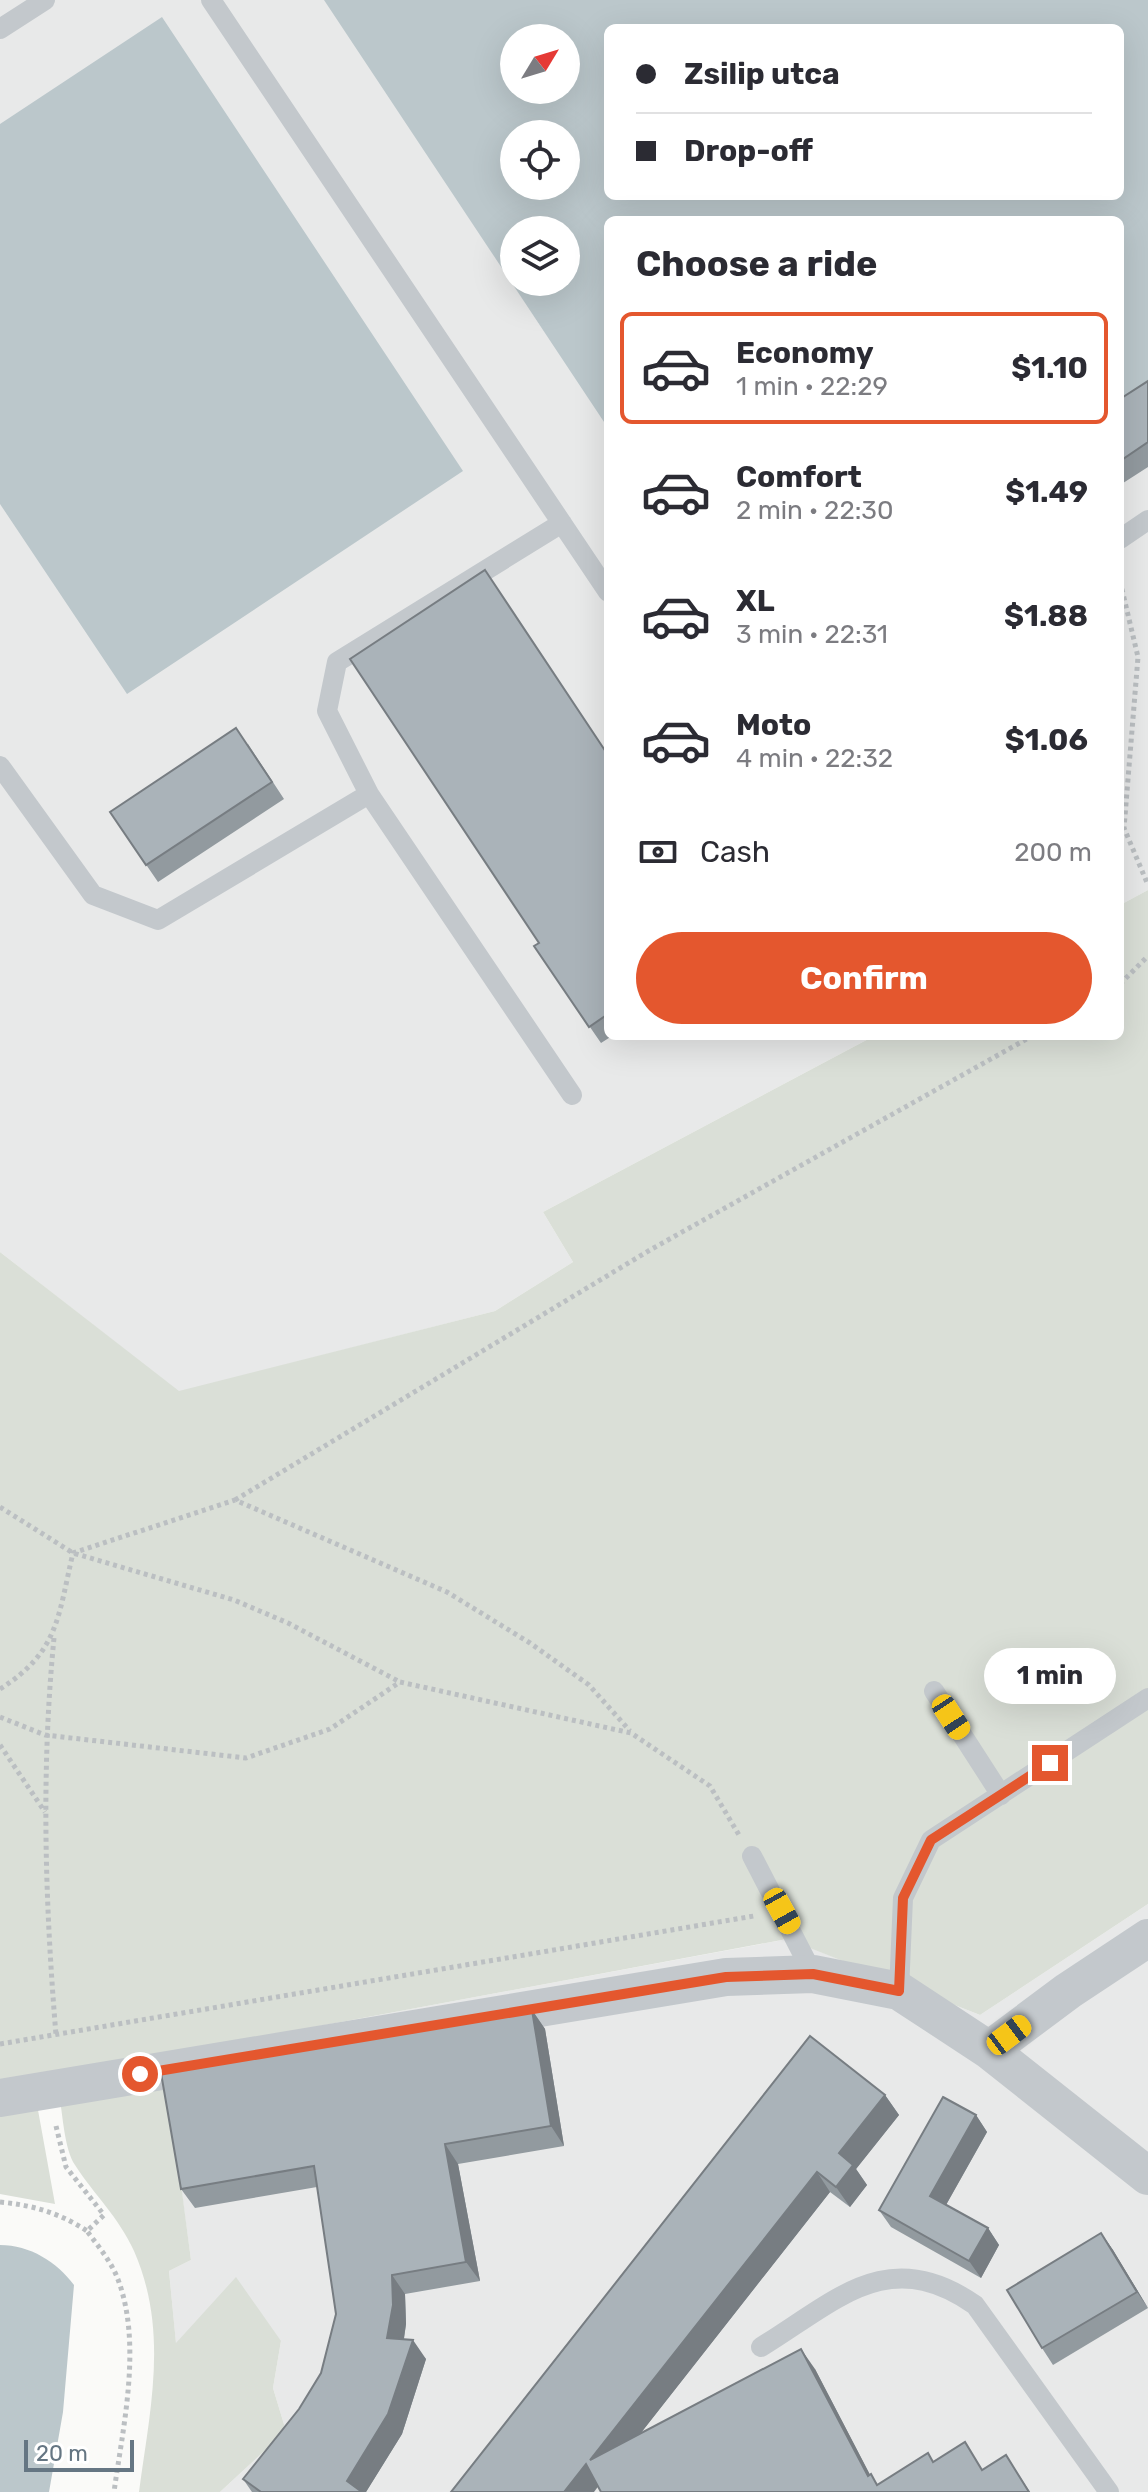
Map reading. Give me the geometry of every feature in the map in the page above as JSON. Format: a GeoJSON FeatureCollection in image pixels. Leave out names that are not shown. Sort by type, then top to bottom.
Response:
{"type":"FeatureCollection","features":[{"type":"Feature","properties":{"kind":"street"},"geometry":{"type":"LineString","coordinates":[[989,2050],[1068,1991],[1148,1938]]}},
{"type":"Feature","properties":{"kind":"street"},"geometry":{"type":"LineString","coordinates":[[0,2098],[726,1977],[813,1974],[899,1991],[989,2050],[1148,2176]]}},
{"type":"Feature","properties":{"kind":"lane"},"geometry":{"type":"LineString","coordinates":[[0,29],[45,0]]}},
{"type":"Feature","properties":{"kind":"lane"},"geometry":{"type":"LineString","coordinates":[[211,0],[604,586]]}},
{"type":"Feature","properties":{"kind":"lane"},"geometry":{"type":"LineString","coordinates":[[1124,536],[1148,520]]}},
{"type":"Feature","properties":{"kind":"lane"},"geometry":{"type":"LineString","coordinates":[[562,523],[337,662],[327,711],[369,794],[572,1095]]}},
{"type":"Feature","properties":{"kind":"lane"},"geometry":{"type":"LineString","coordinates":[[0,766],[93,895],[158,920],[369,794]]}},
{"type":"Feature","properties":{"kind":"lane"},"geometry":{"type":"LineString","coordinates":[[934,1691],[1001,1795]]}},
{"type":"Feature","properties":{"kind":"lane"},"geometry":{"type":"LineString","coordinates":[[899,1991],[903,1898],[931,1840],[1148,1698]]}},
{"type":"Feature","properties":{"kind":"lane"},"geometry":{"type":"LineString","coordinates":[[752,1856],[813,1974]]}},
{"type":"Feature","properties":{"kind":"lane"},"geometry":{"type":"LineString","coordinates":[[761,2347],[866,2283],[907,2277],[947,2285],[975,2305],[1109,2492]]}},
{"type":"Feature","properties":{"kind":"path"},"geometry":{"type":"LineString","coordinates":[[1124,598],[1138,657],[1124,828],[1148,885]]}},
{"type":"Feature","properties":{"kind":"path"},"geometry":{"type":"LineString","coordinates":[[1124,980],[1148,956]]}},
{"type":"Feature","properties":{"kind":"path"},"geometry":{"type":"LineString","coordinates":[[73,1553],[235,1500],[650,1250],[1025,1040]]}},
{"type":"Feature","properties":{"kind":"path"},"geometry":{"type":"LineString","coordinates":[[235,1500],[447,1592],[530,1643],[589,1685],[631,1733],[710,1786],[752,1856]]}},
{"type":"Feature","properties":{"kind":"path"},"geometry":{"type":"LineString","coordinates":[[0,1507],[73,1553],[234,1600],[288,1623],[400,1682],[631,1733]]}},
{"type":"Feature","properties":{"kind":"path"},"geometry":{"type":"LineString","coordinates":[[56,2035],[46,1910],[45,1735],[54,1637],[73,1553]]}},
{"type":"Feature","properties":{"kind":"path"},"geometry":{"type":"LineString","coordinates":[[0,1689],[25,1673],[54,1637]]}},
{"type":"Feature","properties":{"kind":"path"},"geometry":{"type":"LineString","coordinates":[[0,1717],[45,1735],[246,1758],[330,1729],[400,1682]]}},
{"type":"Feature","properties":{"kind":"path"},"geometry":{"type":"LineString","coordinates":[[0,1745],[45,1813]]}},
{"type":"Feature","properties":{"kind":"path"},"geometry":{"type":"LineString","coordinates":[[0,2044],[782,1911]]}},
{"type":"Feature","properties":{"kind":"path"},"geometry":{"type":"LineString","coordinates":[[48,2090],[66,2167],[104,2215],[87,2231]]}},
{"type":"Feature","properties":{"kind":"path"},"geometry":{"type":"LineString","coordinates":[[0,2202],[43,2209],[68,2218],[87,2231],[105,2254],[118,2279],[128,2329],[127,2381],[114,2492]]}},
{"type":"Feature","properties":{"kind":"shaded area"},"geometry":{"type":"Polygon","coordinates":[[[0,0],[1148,0],[1148,890],[1124,903],[1124,216],[604,216],[604,1040],[866,1040],[543,1212],[573,1262],[495,1311],[179,1392],[0,1252],[0,0]]]}},
{"type":"Feature","properties":{"kind":"shaded area"},"geometry":{"type":"Polygon","coordinates":[[[324,0],[1148,0],[1148,405],[1124,420],[1124,216],[604,216],[604,422],[520,296],[580,296],[580,216],[500,216],[500,265],[324,0]]]}},
{"type":"Feature","properties":{"kind":"shaded area"},"geometry":{"type":"Polygon","coordinates":[[[162,17],[463,471],[127,694],[0,504],[0,124],[162,17]]]}},
{"type":"Feature","properties":{"kind":"shaded area"},"geometry":{"type":"Polygon","coordinates":[[[1148,890],[1148,1904],[980,2015],[787,1939],[164,2055],[191,2260],[169,2271],[176,2343],[236,2277],[281,2341],[273,2388],[286,2431],[220,2492],[139,2492],[154,2370],[151,2311],[145,2281],[128,2239],[71,2158],[59,2094],[36,2099],[55,2204],[0,2194],[0,1252],[179,1391],[495,1311],[573,1262],[543,1212],[866,1040],[1124,1040],[1124,903],[1148,890]]]}},
{"type":"Feature","properties":{"kind":"shaded area"},"geometry":{"type":"Polygon","coordinates":[[[1148,1904],[1148,2492],[220,2492],[286,2431],[273,2388],[281,2341],[176,2344],[169,2271],[191,2260],[163,2055],[788,1939],[980,2015],[1148,1904]]]}},
{"type":"Feature","properties":{"kind":"shaded area"},"geometry":{"type":"Polygon","coordinates":[[[0,2245],[22,2248],[42,2256],[74,2285],[63,2412],[49,2492],[0,2492],[0,2245]]]}},
{"type":"Feature","properties":{"kind":"building"},"geometry":{"type":"Polygon","coordinates":[[[1148,381],[1148,442],[1124,458],[1124,396],[1148,381]]]}},
{"type":"Feature","properties":{"kind":"building"},"geometry":{"type":"Polygon","coordinates":[[[485,570],[604,749],[604,1017],[589,1027],[534,946],[539,943],[350,659],[485,570]]]}},
{"type":"Feature","properties":{"kind":"building"},"geometry":{"type":"Polygon","coordinates":[[[236,728],[272,782],[146,865],[110,812],[236,728]]]}},
{"type":"Feature","properties":{"kind":"building"},"geometry":{"type":"Polygon","coordinates":[[[532,2010],[551,2126],[445,2144],[466,2262],[392,2275],[393,2305],[387,2338],[413,2340],[388,2414],[347,2481],[362,2492],[261,2492],[243,2479],[299,2409],[321,2373],[336,2314],[314,2166],[181,2189],[161,2073],[532,2010]]]}},
{"type":"Feature","properties":{"kind":"building"},"geometry":{"type":"Polygon","coordinates":[[[810,2036],[885,2095],[839,2153],[853,2165],[836,2187],[817,2172],[590,2460],[801,2349],[868,2476],[871,2474],[877,2485],[928,2453],[933,2462],[965,2442],[982,2470],[1006,2455],[1029,2492],[601,2492],[586,2464],[564,2492],[451,2492],[810,2036]]]}},
{"type":"Feature","properties":{"kind":"building"},"geometry":{"type":"Polygon","coordinates":[[[943,2097],[976,2115],[930,2196],[988,2228],[969,2261],[879,2210],[943,2097]]]}},
{"type":"Feature","properties":{"kind":"building"},"geometry":{"type":"Polygon","coordinates":[[[1101,2233],[1137,2292],[1042,2348],[1007,2290],[1101,2233]]]}},
{"type":"Feature","properties":{"kind":"route"},"geometry":{"type":"LineString","coordinates":[[140,2074],[726,1977],[813,1974],[899,1991],[903,1898],[931,1840],[1050,1763]]}}]}
